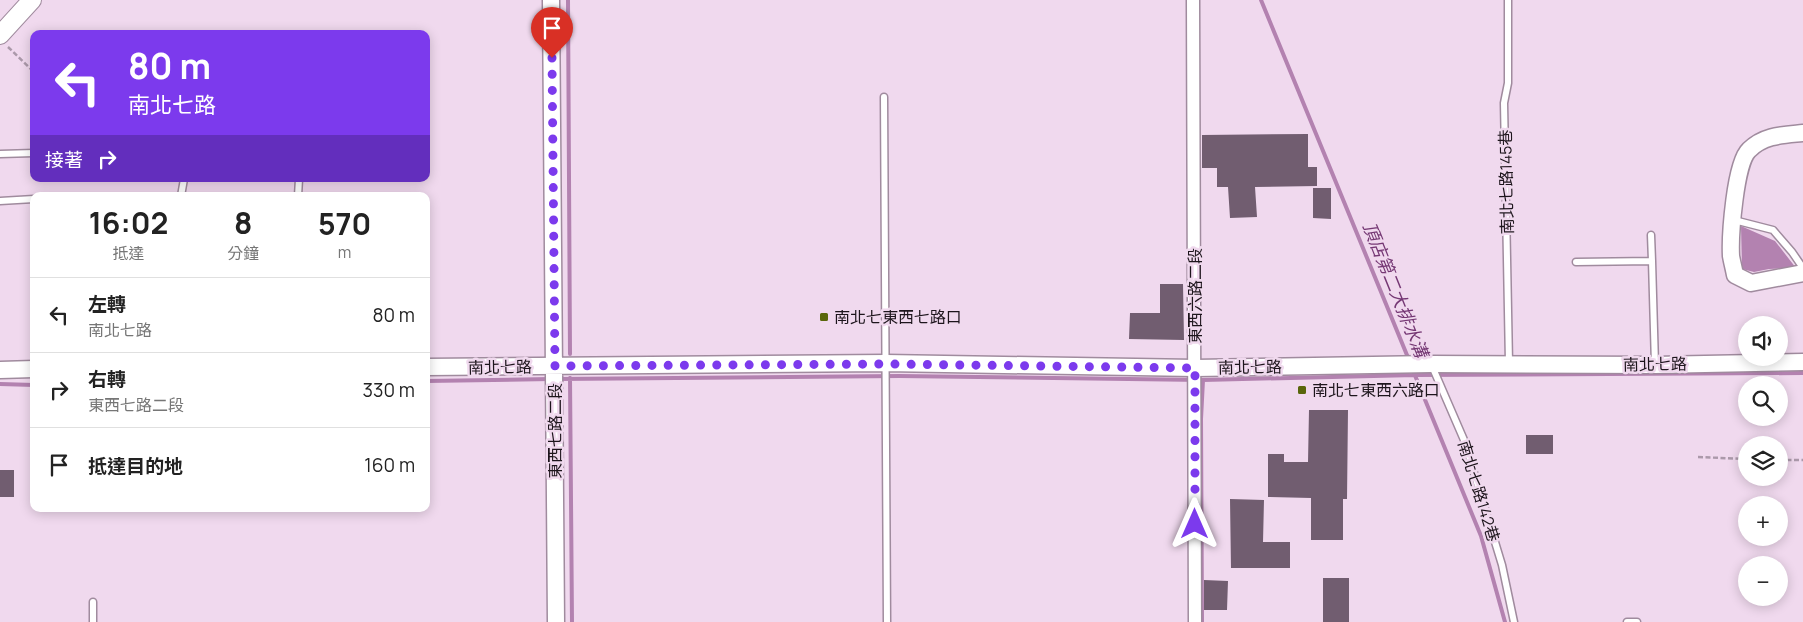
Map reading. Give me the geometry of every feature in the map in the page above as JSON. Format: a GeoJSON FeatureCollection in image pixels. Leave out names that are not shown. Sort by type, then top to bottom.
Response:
{"type":"FeatureCollection","features":[{"type":"Feature","properties":{"kind":"main road"},"geometry":{"type":"LineString","coordinates":[[3,40],[32,0]]}},
{"type":"Feature","properties":{"kind":"street","name":"東西七路二段"},"geometry":{"type":"LineString","coordinates":[[551,0],[556,622]]}},
{"type":"Feature","properties":{"kind":"street","name":"東西六路二段"},"geometry":{"type":"LineString","coordinates":[[1193,0],[1194,622]]}},
{"type":"Feature","properties":{"kind":"street"},"geometry":{"type":"LineString","coordinates":[[1803,133],[1767,138],[1748,151],[1741,165],[1732,220],[1731,256],[1735,275],[1751,283],[1803,273]]}},
{"type":"Feature","properties":{"kind":"street","name":"南北七路"},"geometry":{"type":"LineString","coordinates":[[430,368],[886,364],[1195,368],[1431,364],[1655,365],[1803,362]]}},
{"type":"Feature","properties":{"kind":"street"},"geometry":{"type":"LineString","coordinates":[[0,370],[30,369]]}},
{"type":"Feature","properties":{"kind":"lane","name":"南北七路145巷"},"geometry":{"type":"LineString","coordinates":[[1508,0],[1508,82],[1504,103],[1509,365]]}},
{"type":"Feature","properties":{"kind":"lane"},"geometry":{"type":"LineString","coordinates":[[884,97],[887,622]]}},
{"type":"Feature","properties":{"kind":"lane"},"geometry":{"type":"LineString","coordinates":[[0,154],[30,154]]}},
{"type":"Feature","properties":{"kind":"lane"},"geometry":{"type":"LineString","coordinates":[[0,201],[30,199]]}},
{"type":"Feature","properties":{"kind":"lane"},"geometry":{"type":"LineString","coordinates":[[1732,220],[1773,230],[1803,268]]}},
{"type":"Feature","properties":{"kind":"lane"},"geometry":{"type":"LineString","coordinates":[[1651,235],[1655,365]]}},
{"type":"Feature","properties":{"kind":"lane"},"geometry":{"type":"LineString","coordinates":[[1576,262],[1652,260]]}},
{"type":"Feature","properties":{"kind":"lane","name":"南北七路142巷"},"geometry":{"type":"LineString","coordinates":[[1431,364],[1464,440],[1502,565],[1514,622]]}},
{"type":"Feature","properties":{"kind":"lane"},"geometry":{"type":"LineString","coordinates":[[93,602],[93,622]]}},
{"type":"Feature","properties":{"kind":"lane"},"geometry":{"type":"LineString","coordinates":[[1627,622],[1637,622]]}},
{"type":"Feature","properties":{"kind":"path"},"geometry":{"type":"LineString","coordinates":[[3,40],[30,68]]}},
{"type":"Feature","properties":{"kind":"path"},"geometry":{"type":"LineString","coordinates":[[1698,457],[1738,458]]}},
{"type":"Feature","properties":{"kind":"path"},"geometry":{"type":"LineString","coordinates":[[1788,460],[1803,460]]}},
{"type":"Feature","properties":{"kind":"shaded area"},"geometry":{"type":"Polygon","coordinates":[[[1741,226],[1775,241],[1796,268],[1769,269],[1754,272],[1742,269],[1741,226]]]}},
{"type":"Feature","properties":{"kind":"building"},"geometry":{"type":"Polygon","coordinates":[[[1308,134],[1308,167],[1317,167],[1317,186],[1255,187],[1257,217],[1230,218],[1228,187],[1217,187],[1217,168],[1202,168],[1202,135],[1308,134]]]}},
{"type":"Feature","properties":{"kind":"building"},"geometry":{"type":"Polygon","coordinates":[[[1313,188],[1331,188],[1331,219],[1313,218],[1313,188]]]}},
{"type":"Feature","properties":{"kind":"building"},"geometry":{"type":"Polygon","coordinates":[[[1160,284],[1183,284],[1184,340],[1129,339],[1130,313],[1160,313],[1160,284]]]}},
{"type":"Feature","properties":{"kind":"building"},"geometry":{"type":"Polygon","coordinates":[[[1309,410],[1348,410],[1347,499],[1343,499],[1343,540],[1311,540],[1311,498],[1268,497],[1268,454],[1284,454],[1284,462],[1308,462],[1309,410]]]}},
{"type":"Feature","properties":{"kind":"building"},"geometry":{"type":"Polygon","coordinates":[[[1526,435],[1553,435],[1553,454],[1526,454],[1526,435]]]}},
{"type":"Feature","properties":{"kind":"building"},"geometry":{"type":"Polygon","coordinates":[[[0,470],[14,470],[14,497],[0,497],[0,470]]]}},
{"type":"Feature","properties":{"kind":"building"},"geometry":{"type":"Polygon","coordinates":[[[1230,499],[1264,500],[1263,542],[1290,542],[1290,568],[1231,568],[1230,499]]]}},
{"type":"Feature","properties":{"kind":"building"},"geometry":{"type":"Polygon","coordinates":[[[1323,578],[1349,578],[1349,622],[1323,622],[1323,578]]]}},
{"type":"Feature","properties":{"kind":"building"},"geometry":{"type":"Polygon","coordinates":[[[1204,580],[1228,581],[1227,610],[1204,610],[1204,580]]]}},
{"type":"Feature","properties":{"kind":"waterway"},"geometry":{"type":"LineString","coordinates":[[568,0],[570,354]]}},
{"type":"Feature","properties":{"kind":"waterway","name":"頂店第二大排水溝"},"geometry":{"type":"LineString","coordinates":[[1261,0],[1409,360]]}},
{"type":"Feature","properties":{"kind":"waterway","name":"頂店第二大排水溝"},"geometry":{"type":"LineString","coordinates":[[1414,373],[1481,536],[1505,622]]}},
{"type":"Feature","properties":{"kind":"waterway"},"geometry":{"type":"LineString","coordinates":[[558,379],[899,376],[1203,380],[1415,375],[1803,373]]}},
{"type":"Feature","properties":{"kind":"waterway"},"geometry":{"type":"LineString","coordinates":[[570,378],[572,622]]}},
{"type":"Feature","properties":{"kind":"waterway"},"geometry":{"type":"LineString","coordinates":[[430,381],[551,379]]}},
{"type":"Feature","properties":{"kind":"waterway"},"geometry":{"type":"LineString","coordinates":[[1202,622],[1201,419],[1203,380]]}},
{"type":"Feature","properties":{"kind":"waterway"},"geometry":{"type":"LineString","coordinates":[[0,384],[30,385]]}},
{"type":"Feature","properties":{"kind":"place","name":"南北七東西七路口"},"geometry":{"type":"Point","coordinates":[824,317]}},
{"type":"Feature","properties":{"kind":"place","name":"南北七東西六路口"},"geometry":{"type":"Point","coordinates":[1302,390]}},
{"type":"Feature","properties":{"kind":"route"},"geometry":{"type":"LineString","coordinates":[[552,58],[555,366],[886,364],[1195,368],[1195,524]]}}]}
